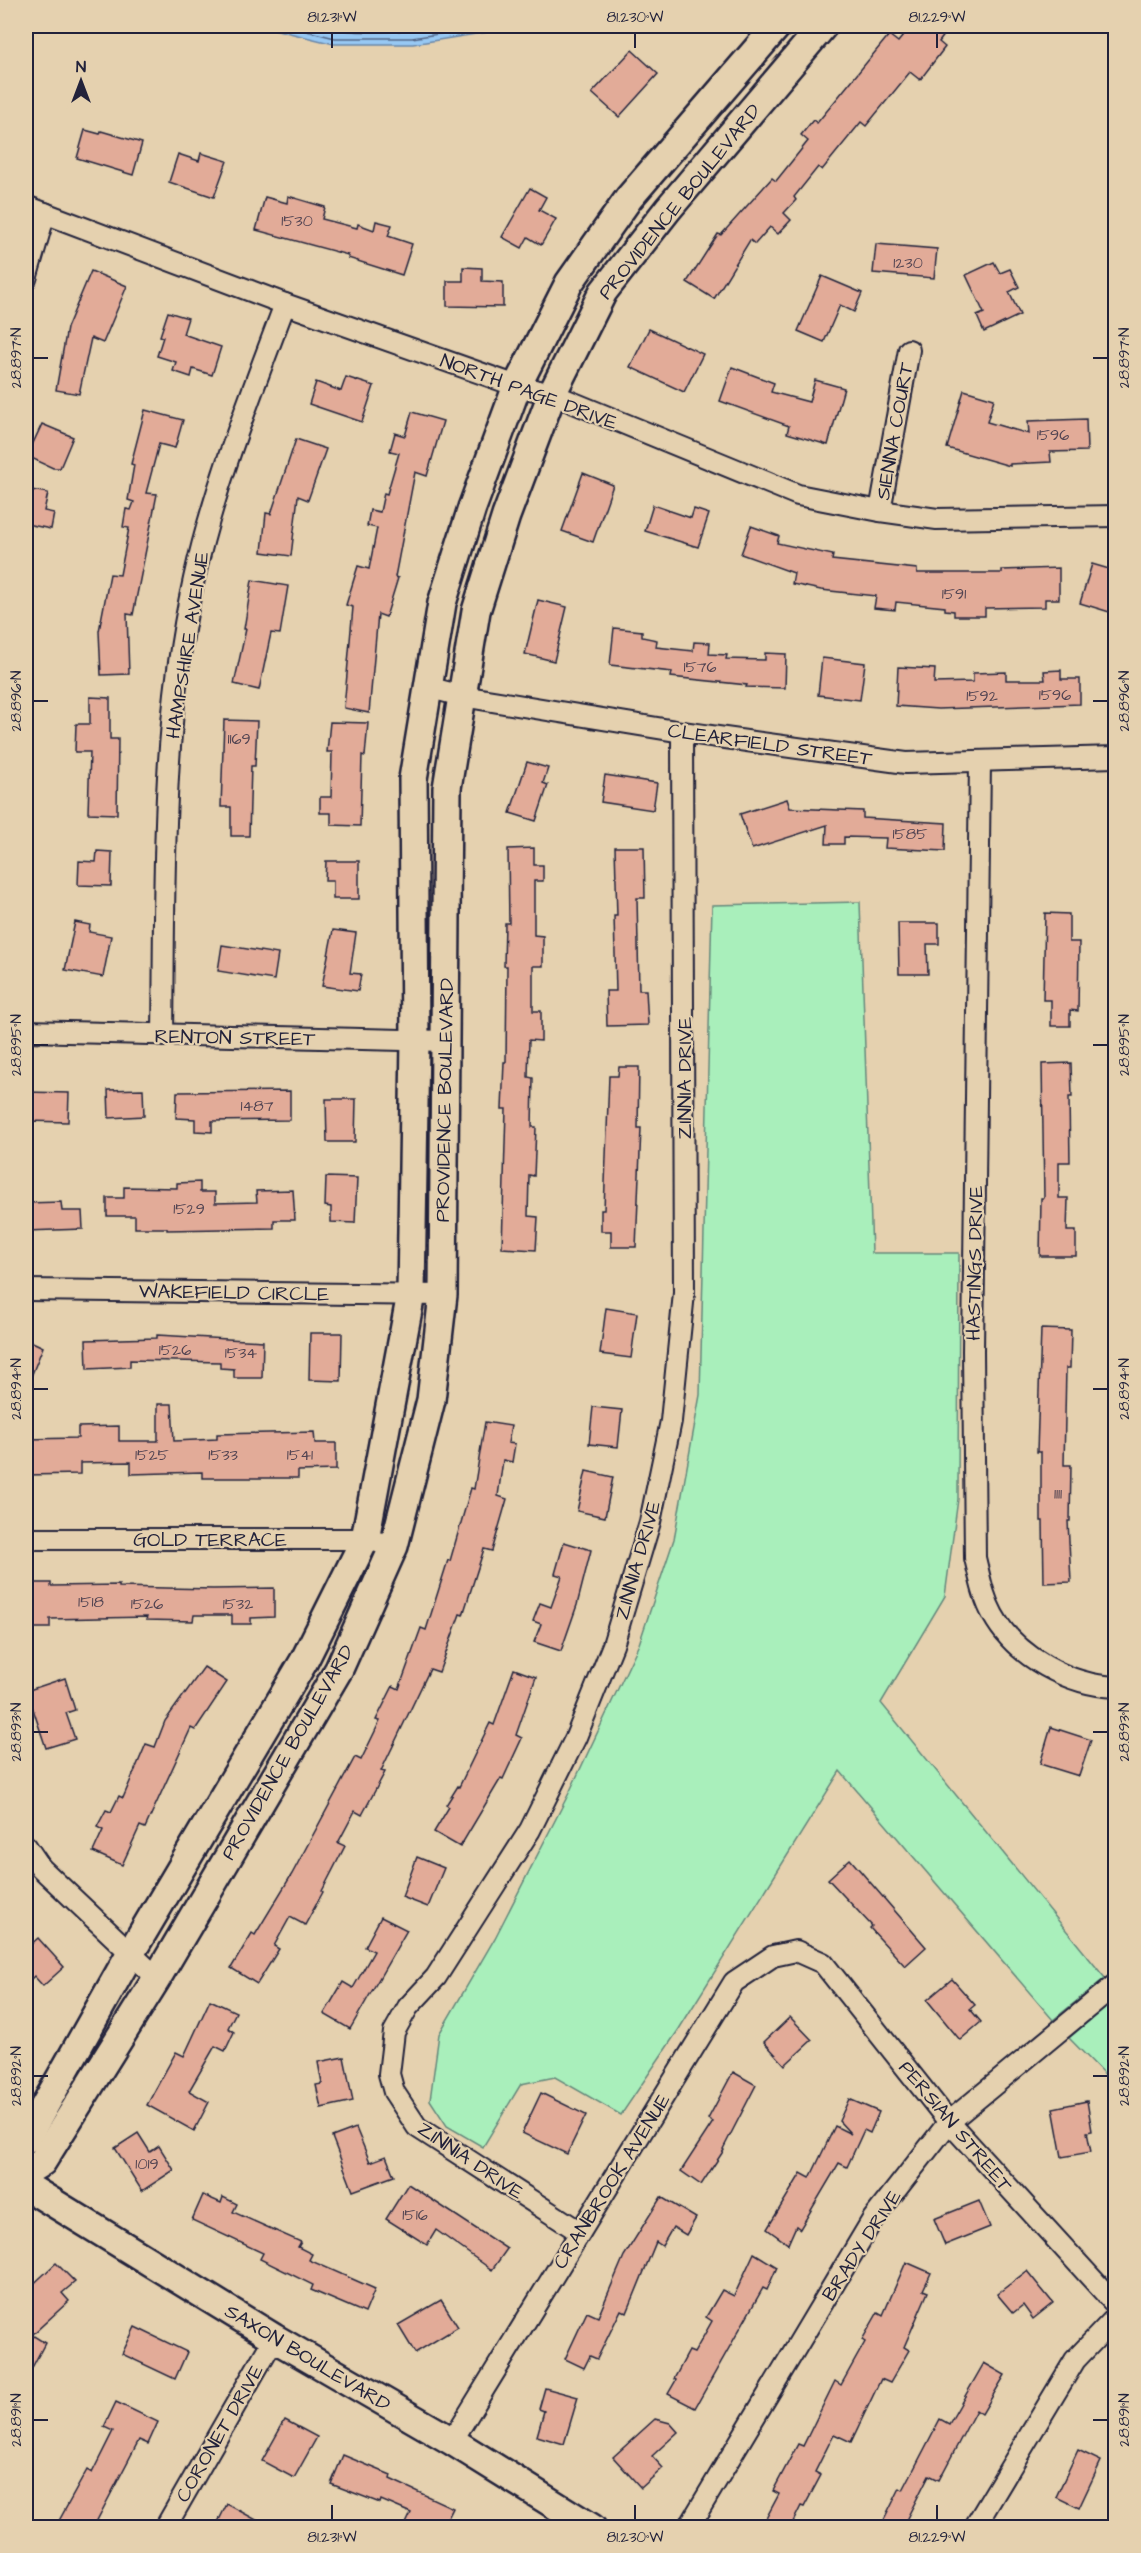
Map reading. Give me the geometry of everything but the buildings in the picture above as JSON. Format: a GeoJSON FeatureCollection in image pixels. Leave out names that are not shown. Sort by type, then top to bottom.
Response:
{"type":"FeatureCollection","features":[{"type":"Feature","properties":{"kind":"main road","name":"PROVIDENCE BOULEVARD"},"geometry":{"type":"LineString","coordinates":[[26,2139],[130,1954],[304,1661],[364,1539],[411,1294],[415,1040],[413,779],[442,603],[472,508],[517,386],[569,284],[629,198],[777,26]]}},
{"type":"Feature","properties":{"kind":"main road","name":"PROVIDENCE BOULEVARD"},"geometry":{"type":"LineString","coordinates":[[26,2172],[42,2162],[157,1978],[339,1669],[394,1546],[431,1400],[442,1295],[447,788],[476,611],[506,516],[552,394],[603,292],[668,209],[823,26]]}},
{"type":"Feature","properties":{"kind":"main road","name":"SAXON BOULEVARD"},"geometry":{"type":"LineString","coordinates":[[26,2186],[273,2338],[452,2441],[592,2528]]}},
{"type":"Feature","properties":{"kind":"street","name":"NORTH PAGE DRIVE"},"geometry":{"type":"LineString","coordinates":[[26,206],[285,304],[517,386],[552,394],[798,495],[880,511],[937,519],[1116,516]]}},
{"type":"Feature","properties":{"kind":"street"},"geometry":{"type":"LineString","coordinates":[[26,279],[45,213]]}},
{"type":"Feature","properties":{"kind":"street","name":"HAMPSHIRE AVENUE"},"geometry":{"type":"LineString","coordinates":[[164,1036],[165,852],[173,704],[193,580],[224,465],[285,304]]}},
{"type":"Feature","properties":{"kind":"street","name":"SIENNA COURT"},"geometry":{"type":"LineString","coordinates":[[880,511],[909,350]]}},
{"type":"Feature","properties":{"kind":"street","name":"CLEARFIELD STREET"},"geometry":{"type":"LineString","coordinates":[[427,687],[462,696],[682,732],[906,763],[1116,757]]}},
{"type":"Feature","properties":{"kind":"street","name":"ZINNIA DRIVE"},"geometry":{"type":"LineString","coordinates":[[580,2232],[417,2127],[394,2092],[389,2074],[394,2032],[408,2007],[436,1977],[530,1830],[576,1737],[613,1645],[650,1522],[671,1421],[684,1293],[682,732]]}},
{"type":"Feature","properties":{"kind":"street","name":"HASTINGS DRIVE"},"geometry":{"type":"LineString","coordinates":[[980,761],[973,1351],[975,1558],[982,1590],[994,1616],[1017,1645],[1061,1675],[1102,1686],[1116,1687]]}},
{"type":"Feature","properties":{"kind":"street","name":"RENTON STREET"},"geometry":{"type":"LineString","coordinates":[[26,1031],[445,1041]]}},
{"type":"Feature","properties":{"kind":"street","name":"WAKEFIELD CIRCLE"},"geometry":{"type":"LineString","coordinates":[[26,1290],[442,1295]]}},
{"type":"Feature","properties":{"kind":"street","name":"GOLD TERRACE"},"geometry":{"type":"LineString","coordinates":[[26,1539],[364,1539],[394,1546]]}},
{"type":"Feature","properties":{"kind":"street"},"geometry":{"type":"LineString","coordinates":[[26,1846],[41,1868],[157,1978]]}},
{"type":"Feature","properties":{"kind":"street","name":"CRANBROOK AVENUE"},"geometry":{"type":"LineString","coordinates":[[452,2441],[734,1982],[773,1956],[796,1951]]}},
{"type":"Feature","properties":{"kind":"street","name":"PERSIAN STREET"},"geometry":{"type":"LineString","coordinates":[[796,1951],[823,1963],[949,2122],[1116,2305]]}},
{"type":"Feature","properties":{"kind":"street","name":"BRADY DRIVE"},"geometry":{"type":"LineString","coordinates":[[688,2528],[873,2219],[949,2122],[1116,1983]]}},
{"type":"Feature","properties":{"kind":"street"},"geometry":{"type":"LineString","coordinates":[[974,2528],[1075,2360],[1116,2317]]}},
{"type":"Feature","properties":{"kind":"street","name":"CORONET DRIVE"},"geometry":{"type":"LineString","coordinates":[[165,2528],[273,2338]]}},
{"type":"Feature","properties":{"kind":"green space"},"geometry":{"type":"Polygon","coordinates":[[[860,902],[872,1253],[959,1253],[958,1499],[945,1596],[881,1703],[1105,1978],[1053,2020],[840,1771],[679,2029],[621,2115],[555,2077],[521,2084],[483,2147],[447,2126],[430,2100],[439,2034],[495,1938],[569,1793],[639,1644],[674,1539],[700,1395],[712,905],[860,902]]]}},
{"type":"Feature","properties":{"kind":"green space"},"geometry":{"type":"Polygon","coordinates":[[[1115,1999],[1115,2085],[1069,2038],[1115,1999]]]}},
{"type":"Feature","properties":{"kind":"water"},"geometry":{"type":"Polygon","coordinates":[[[261,26],[527,26],[413,44],[334,44],[261,26]]]}}]}
